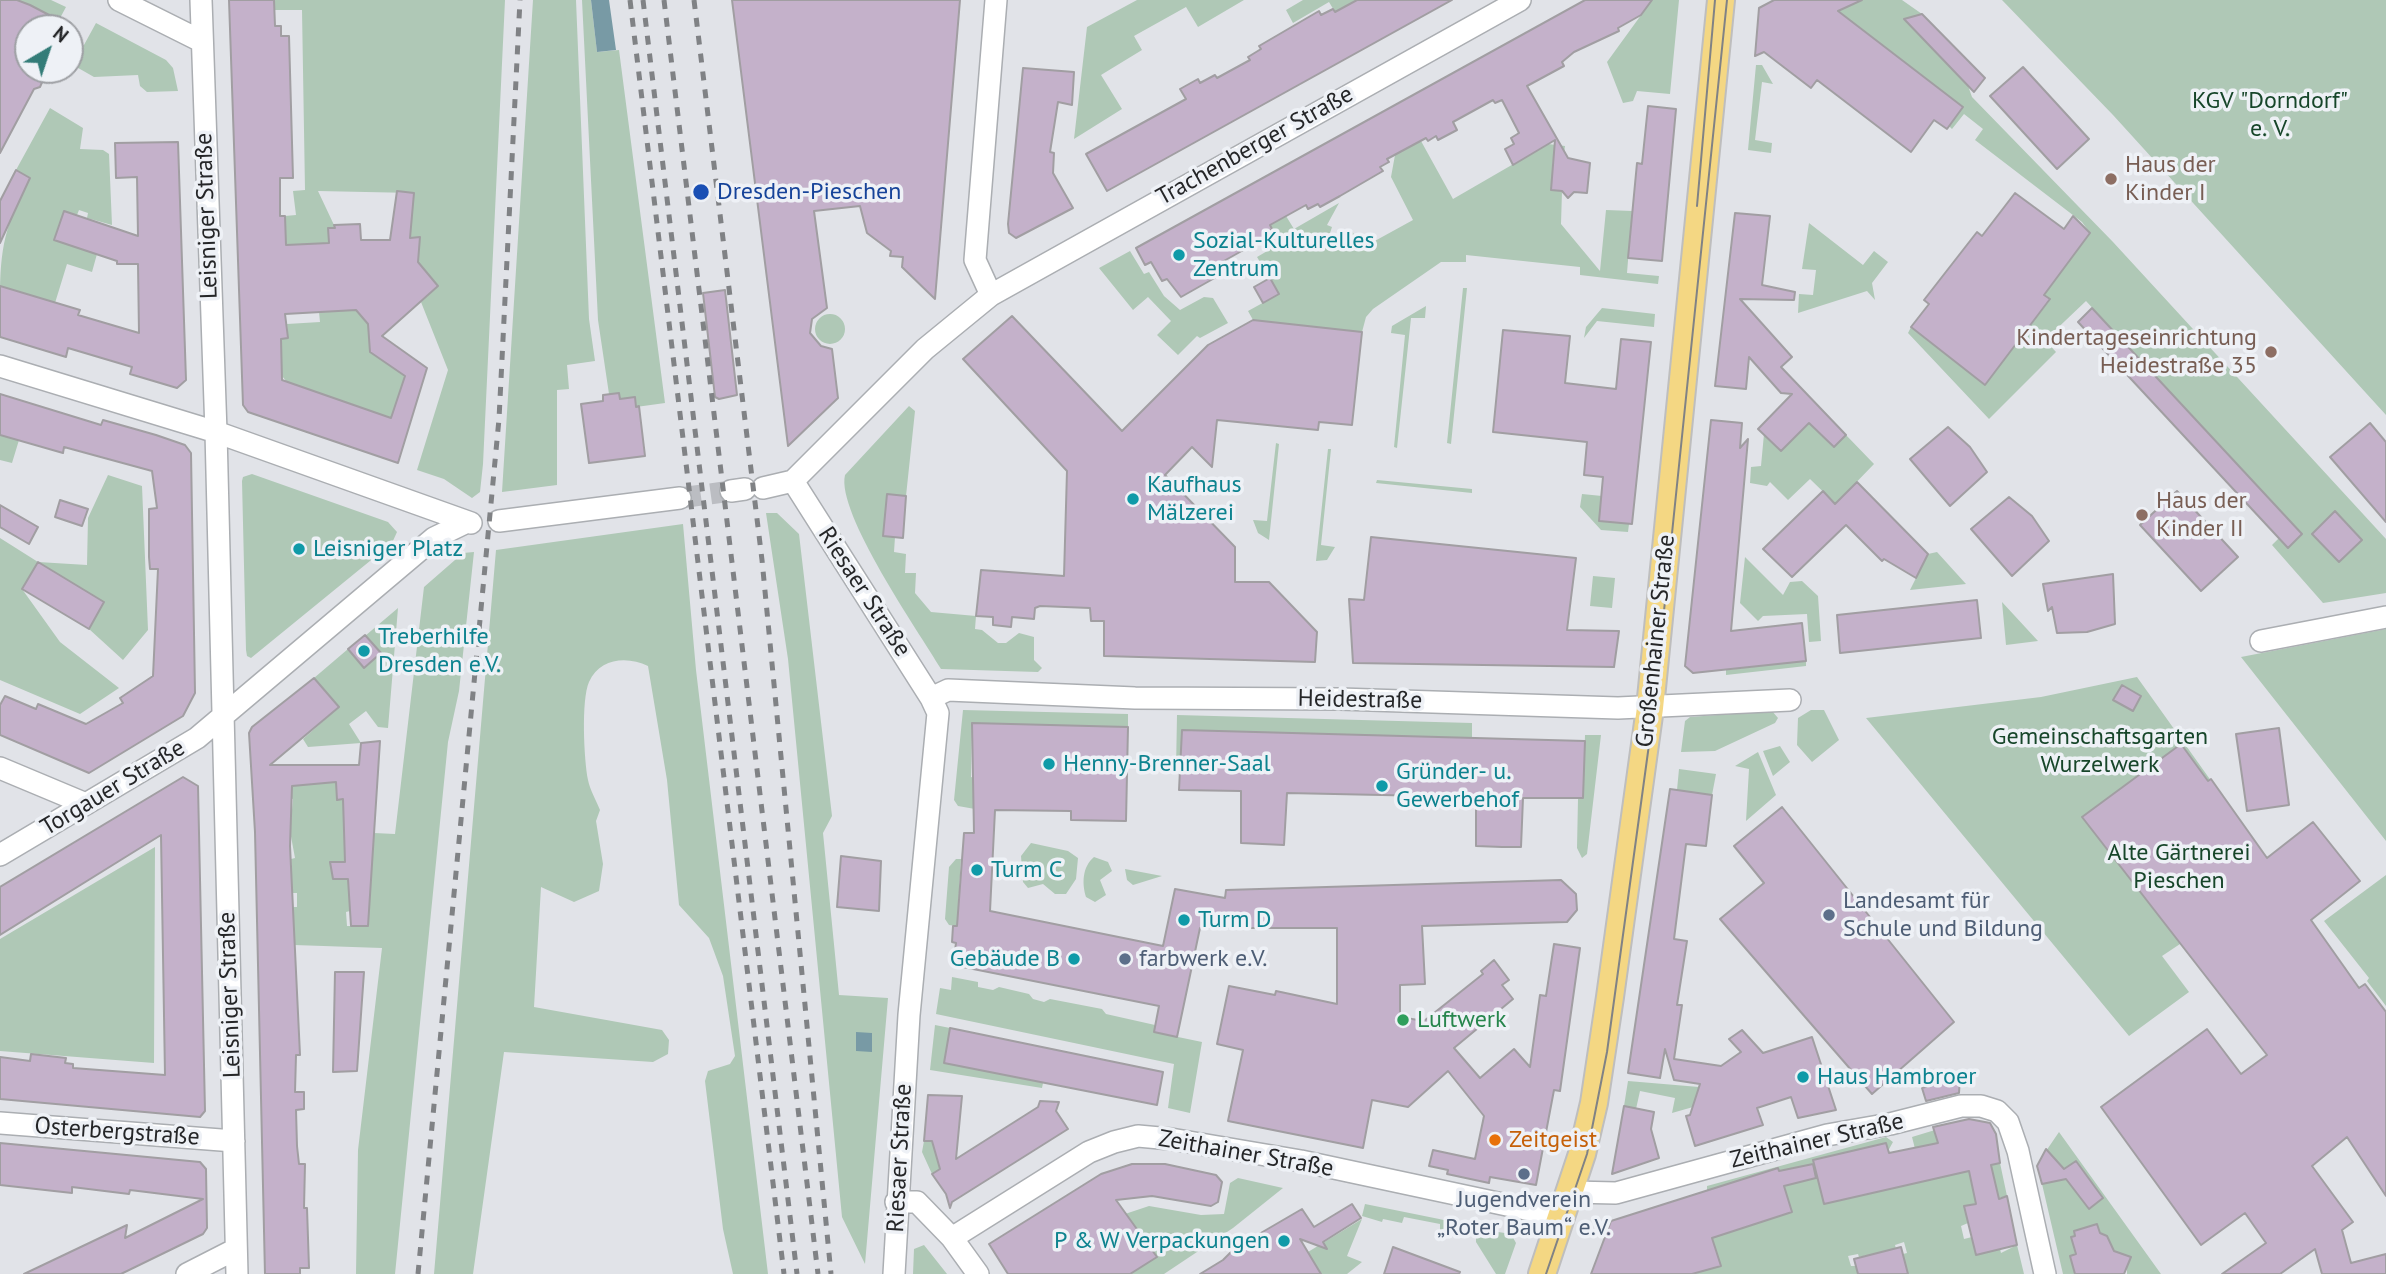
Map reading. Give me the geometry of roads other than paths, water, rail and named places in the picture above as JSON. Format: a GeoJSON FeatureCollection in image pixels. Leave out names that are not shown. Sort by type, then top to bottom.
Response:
{"type":"FeatureCollection","features":[{"type":"Feature","properties":{"kind":"main road","name":"Großenhainer Straße"},"geometry":{"type":"LineString","coordinates":[[1542,1274],[1572,1192],[1598,1078],[1650,708],[1721,0]]}},
{"type":"Feature","properties":{"kind":"street"},"geometry":{"type":"LineString","coordinates":[[119,0],[201,41]]}},
{"type":"Feature","properties":{"kind":"street","name":"Leisniger Straße"},"geometry":{"type":"LineString","coordinates":[[201,0],[216,432]]}},
{"type":"Feature","properties":{"kind":"street"},"geometry":{"type":"LineString","coordinates":[[746,489],[793,481],[934,341],[991,295],[975,260],[996,0]]}},
{"type":"Feature","properties":{"kind":"street","name":"Trachenberger Straße"},"geometry":{"type":"LineString","coordinates":[[991,295],[1520,0]]}},
{"type":"Feature","properties":{"kind":"street"},"geometry":{"type":"LineString","coordinates":[[0,366],[216,432],[471,523],[434,538],[223,716]]}},
{"type":"Feature","properties":{"kind":"street"},"geometry":{"type":"LineString","coordinates":[[216,432],[223,716]]}},
{"type":"Feature","properties":{"kind":"street","name":"Riesaer Straße"},"geometry":{"type":"LineString","coordinates":[[793,481],[932,698],[937,713],[909,1015],[896,1202],[894,1274]]}},
{"type":"Feature","properties":{"kind":"street"},"geometry":{"type":"LineString","coordinates":[[499,522],[680,498]]}},
{"type":"Feature","properties":{"kind":"street"},"geometry":{"type":"LineString","coordinates":[[2262,641],[2386,617]]}},
{"type":"Feature","properties":{"kind":"street","name":"Heidestraße"},"geometry":{"type":"LineString","coordinates":[[932,698],[948,690],[1153,699],[1340,699],[1650,708],[1790,700]]}},
{"type":"Feature","properties":{"kind":"street","name":"Leisniger Straße"},"geometry":{"type":"LineString","coordinates":[[223,716],[237,1274]]}},
{"type":"Feature","properties":{"kind":"street","name":"Torgauer Straße"},"geometry":{"type":"LineString","coordinates":[[0,855],[197,738],[223,716]]}},
{"type":"Feature","properties":{"kind":"street"},"geometry":{"type":"LineString","coordinates":[[0,768],[86,804]]}},
{"type":"Feature","properties":{"kind":"street","name":"Zeithainer Straße"},"geometry":{"type":"LineString","coordinates":[[1572,1192],[1616,1193],[1827,1135],[1890,1124],[1961,1106],[1981,1106],[1997,1111],[2008,1122],[2018,1151],[2045,1274]]}},
{"type":"Feature","properties":{"kind":"street","name":"Osterbergstraße"},"geometry":{"type":"LineString","coordinates":[[0,1122],[234,1141]]}},
{"type":"Feature","properties":{"kind":"street","name":"Zeithainer Straße"},"geometry":{"type":"LineString","coordinates":[[952,1238],[1089,1152],[1138,1136],[1301,1161],[1563,1217]]}},
{"type":"Feature","properties":{"kind":"street"},"geometry":{"type":"LineString","coordinates":[[896,1202],[917,1202],[952,1238],[978,1274]]}},
{"type":"Feature","properties":{"kind":"street"},"geometry":{"type":"LineString","coordinates":[[187,1274],[236,1249]]}},
{"type":"Feature","properties":{"kind":"water"},"geometry":{"type":"Polygon","coordinates":[[[591,0],[609,0],[616,50],[597,52],[591,0]]]}},
{"type":"Feature","properties":{"kind":"water"},"geometry":{"type":"Polygon","coordinates":[[[856,1032],[872,1033],[872,1052],[856,1051],[856,1032]]]}},
{"type":"Feature","properties":{"kind":"tunnel"},"geometry":{"type":"LineString","coordinates":[[680,498],[731,491]]}},
{"type":"Feature","properties":{"kind":"tram line"},"geometry":{"type":"LineString","coordinates":[[1697,206],[1715,0]]}},
{"type":"Feature","properties":{"kind":"tram line"},"geometry":{"type":"LineString","coordinates":[[1546,1274],[1587,1154],[1607,1052],[1654,708],[1727,0]]}},
{"type":"Feature","properties":{"kind":"railway"},"geometry":{"type":"LineString","coordinates":[[418,1274],[499,419],[520,0]]}},
{"type":"Feature","properties":{"kind":"railway"},"geometry":{"type":"LineString","coordinates":[[630,0],[784,1274]]}},
{"type":"Feature","properties":{"kind":"railway"},"geometry":{"type":"LineString","coordinates":[[643,0],[797,1274]]}},
{"type":"Feature","properties":{"kind":"railway"},"geometry":{"type":"LineString","coordinates":[[664,0],[818,1274]]}},
{"type":"Feature","properties":{"kind":"railway"},"geometry":{"type":"LineString","coordinates":[[694,0],[762,560],[831,1274]]}},
{"type":"Feature","properties":{"kind":"place","name":"Haus der Kinder I"},"geometry":{"type":"Point","coordinates":[2111,179]}},
{"type":"Feature","properties":{"kind":"place","name":"Dresden-Pieschen"},"geometry":{"type":"Point","coordinates":[701,192]}},
{"type":"Feature","properties":{"kind":"place","name":"Sozial-Kulturelles Zentrum"},"geometry":{"type":"Point","coordinates":[1179,255]}},
{"type":"Feature","properties":{"kind":"place","name":"Kindertageseinrichtung Heidestraße 35"},"geometry":{"type":"Point","coordinates":[2271,352]}},
{"type":"Feature","properties":{"kind":"place","name":"Kaufhaus Mälzerei"},"geometry":{"type":"Point","coordinates":[1133,499]}},
{"type":"Feature","properties":{"kind":"place","name":"Haus der Kinder II"},"geometry":{"type":"Point","coordinates":[2142,515]}},
{"type":"Feature","properties":{"kind":"place","name":"Leisniger Platz"},"geometry":{"type":"Point","coordinates":[299,549]}},
{"type":"Feature","properties":{"kind":"place","name":"Treberhilfe Dresden e.V."},"geometry":{"type":"Point","coordinates":[364,651]}},
{"type":"Feature","properties":{"kind":"place","name":"Henny-Brenner-Saal"},"geometry":{"type":"Point","coordinates":[1049,764]}},
{"type":"Feature","properties":{"kind":"place","name":"Gründer- u. Gewerbehof"},"geometry":{"type":"Point","coordinates":[1382,786]}},
{"type":"Feature","properties":{"kind":"place","name":"Turm C"},"geometry":{"type":"Point","coordinates":[977,870]}},
{"type":"Feature","properties":{"kind":"place","name":"Landesamt für Schule und Bildung"},"geometry":{"type":"Point","coordinates":[1829,915]}},
{"type":"Feature","properties":{"kind":"place","name":"Turm D"},"geometry":{"type":"Point","coordinates":[1184,920]}},
{"type":"Feature","properties":{"kind":"place","name":"Gebäude B"},"geometry":{"type":"Point","coordinates":[1074,959]}},
{"type":"Feature","properties":{"kind":"place","name":"farbwerk e.V."},"geometry":{"type":"Point","coordinates":[1125,959]}},
{"type":"Feature","properties":{"kind":"place","name":"Luftwerk"},"geometry":{"type":"Point","coordinates":[1403,1020]}},
{"type":"Feature","properties":{"kind":"place","name":"Haus Hambroer"},"geometry":{"type":"Point","coordinates":[1803,1077]}},
{"type":"Feature","properties":{"kind":"place","name":"Zeitgeist"},"geometry":{"type":"Point","coordinates":[1495,1140]}},
{"type":"Feature","properties":{"kind":"place","name":"Jugendverein „Roter Baum“ e.V."},"geometry":{"type":"Point","coordinates":[1524,1174]}},
{"type":"Feature","properties":{"kind":"place","name":"P & W Verpackungen"},"geometry":{"type":"Point","coordinates":[1284,1241]}},
{"type":"Feature","properties":{"kind":"park label","name":"KGV \"Dorndorf\" e. V."},"geometry":{"type":"Point","coordinates":[2270,115]}},
{"type":"Feature","properties":{"kind":"park label","name":"Gemeinschaftsgarten Wurzelwerk"},"geometry":{"type":"Point","coordinates":[2100,751]}},
{"type":"Feature","properties":{"kind":"park label","name":"Alte Gärtnerei Pieschen"},"geometry":{"type":"Point","coordinates":[2179,867]}}]}
